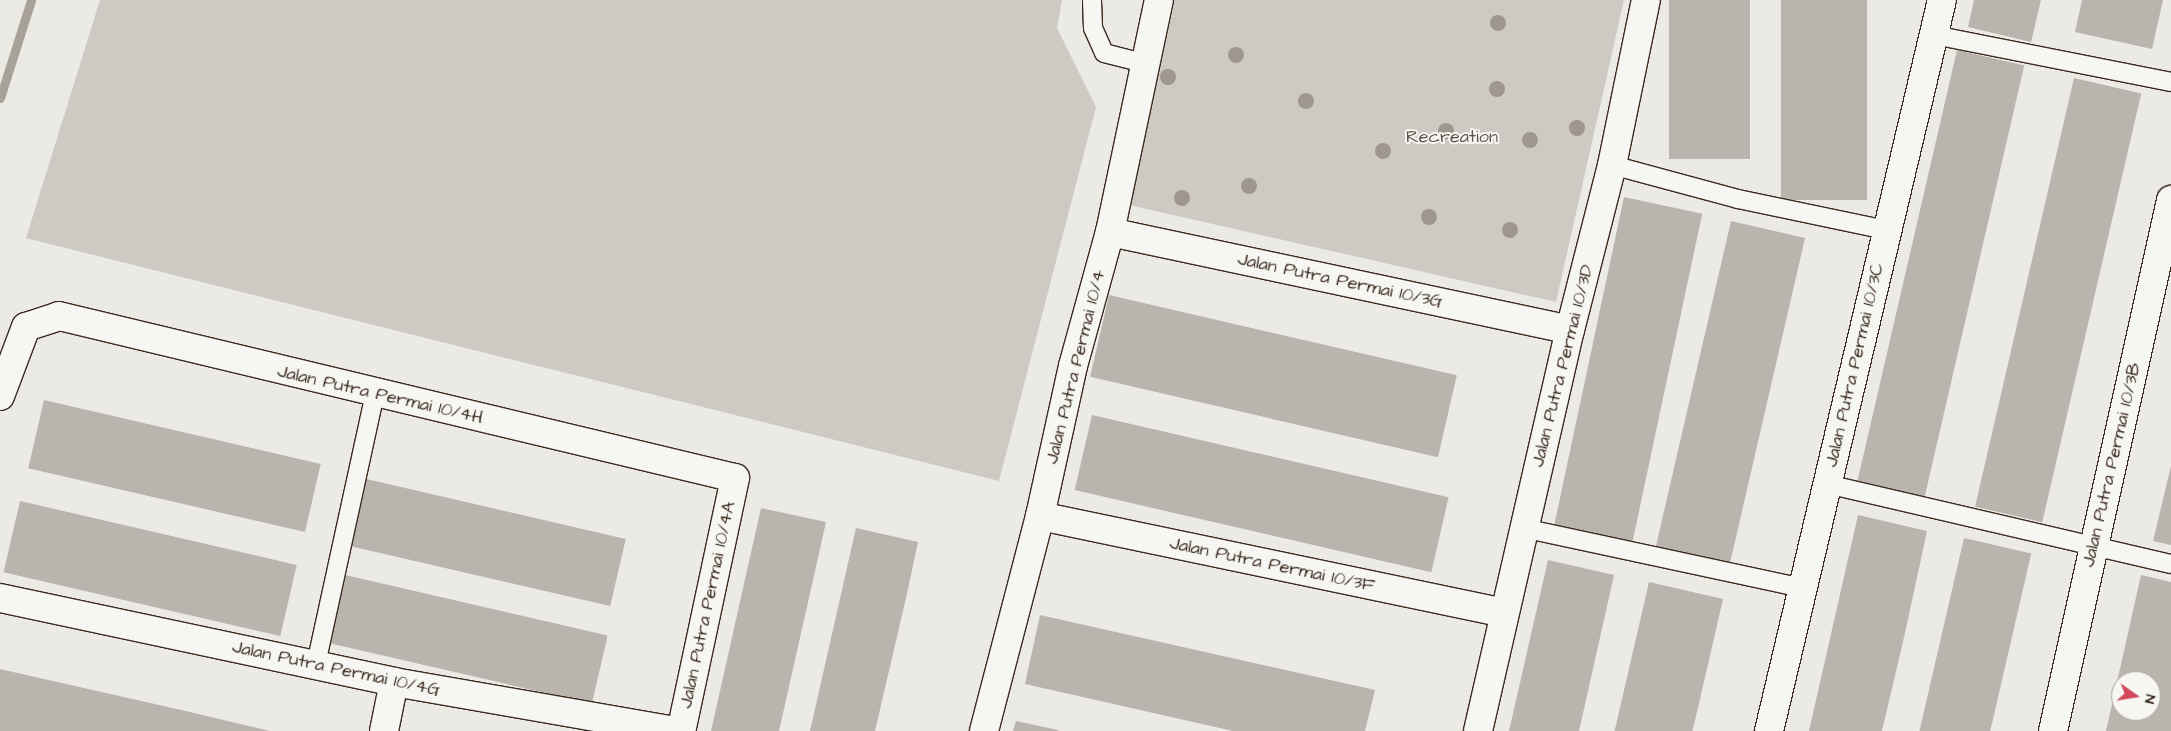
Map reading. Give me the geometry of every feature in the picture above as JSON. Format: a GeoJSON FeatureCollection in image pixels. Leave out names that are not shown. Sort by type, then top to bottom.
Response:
{"type":"FeatureCollection","features":[{"type":"Feature","properties":{"kind":"street","name":"Jalan Putra Permai 10/4"},"geometry":{"type":"LineString","coordinates":[[984,731],[1040,516],[1073,366],[1110,232],[1159,0]]}},
{"type":"Feature","properties":{"kind":"street","name":"Jalan Putra Permai 10/3D"},"geometry":{"type":"LineString","coordinates":[[1478,731],[1570,330],[1612,165],[1646,0]]}},
{"type":"Feature","properties":{"kind":"street","name":"Jalan Putra Permai 10/3C"},"geometry":{"type":"LineString","coordinates":[[1769,731],[1942,0]]}},
{"type":"Feature","properties":{"kind":"street","name":"Jalan Putra Permai 10/3B"},"geometry":{"type":"LineString","coordinates":[[2053,731],[2171,200]]}},
{"type":"Feature","properties":{"kind":"street","name":"Jalan Putra Permai 10/3G"},"geometry":{"type":"LineString","coordinates":[[1110,232],[1570,330]]}},
{"type":"Feature","properties":{"kind":"street","name":"Jalan Putra Permai 10/4H"},"geometry":{"type":"LineString","coordinates":[[0,396],[26,326],[59,316],[375,394],[735,478]]}},
{"type":"Feature","properties":{"kind":"street","name":"Jalan Putra Permai 10/4A"},"geometry":{"type":"LineString","coordinates":[[681,731],[735,478]]}},
{"type":"Feature","properties":{"kind":"street","name":"Jalan Putra Permai 10/3F"},"geometry":{"type":"LineString","coordinates":[[1040,516],[1504,613]]}},
{"type":"Feature","properties":{"kind":"street","name":"Jalan Putra Permai 10/4G"},"geometry":{"type":"LineString","coordinates":[[0,598],[394,682],[674,731]]}},
{"type":"Feature","properties":{"kind":"street"},"geometry":{"type":"LineString","coordinates":[[384,731],[394,682]]}},
{"type":"Feature","properties":{"kind":"lane"},"geometry":{"type":"LineString","coordinates":[[1092,0],[1093,28],[1104,53],[1147,64]]}},
{"type":"Feature","properties":{"kind":"lane"},"geometry":{"type":"LineString","coordinates":[[1934,35],[2171,82]]}},
{"type":"Feature","properties":{"kind":"lane"},"geometry":{"type":"LineString","coordinates":[[1612,165],[1738,199],[1887,230]]}},
{"type":"Feature","properties":{"kind":"lane"},"geometry":{"type":"LineString","coordinates":[[316,664],[375,394]]}},
{"type":"Feature","properties":{"kind":"lane"},"geometry":{"type":"LineString","coordinates":[[1826,484],[2094,544],[2171,564]]}},
{"type":"Feature","properties":{"kind":"lane"},"geometry":{"type":"LineString","coordinates":[[1524,528],[1803,588]]}},
{"type":"Feature","properties":{"kind":"green space"},"geometry":{"type":"Polygon","coordinates":[[[100,0],[1062,0],[1057,28],[1096,107],[999,481],[26,238],[100,0]]]}},
{"type":"Feature","properties":{"kind":"green space","name":"Recreation"},"geometry":{"type":"Polygon","coordinates":[[[1175,0],[1624,0],[1556,302],[1129,205],[1175,0]]]}},
{"type":"Feature","properties":{"kind":"building"},"geometry":{"type":"Polygon","coordinates":[[[1669,0],[1750,0],[1750,159],[1669,159],[1669,0]]]}},
{"type":"Feature","properties":{"kind":"building"},"geometry":{"type":"Polygon","coordinates":[[[1781,0],[1867,0],[1867,200],[1781,200],[1781,0]]]}},
{"type":"Feature","properties":{"kind":"building"},"geometry":{"type":"Polygon","coordinates":[[[1974,0],[2041,0],[2031,42],[1968,27],[1974,0]]]}},
{"type":"Feature","properties":{"kind":"building"},"geometry":{"type":"Polygon","coordinates":[[[2082,0],[2163,0],[2152,49],[2075,32],[2082,0]]]}},
{"type":"Feature","properties":{"kind":"building"},"geometry":{"type":"Polygon","coordinates":[[[1957,50],[2024,66],[1924,498],[1857,483],[1957,50]]]}},
{"type":"Feature","properties":{"kind":"building"},"geometry":{"type":"Polygon","coordinates":[[[2074,78],[2141,94],[2042,522],[1975,507],[2074,78]]]}},
{"type":"Feature","properties":{"kind":"building"},"geometry":{"type":"Polygon","coordinates":[[[1624,197],[1702,214],[1631,548],[1553,532],[1624,197]]]}},
{"type":"Feature","properties":{"kind":"building"},"geometry":{"type":"Polygon","coordinates":[[[1731,221],[1805,238],[1729,566],[1655,549],[1731,221]]]}},
{"type":"Feature","properties":{"kind":"building"},"geometry":{"type":"Polygon","coordinates":[[[1109,295],[1457,375],[1438,457],[1090,377],[1109,295]]]}},
{"type":"Feature","properties":{"kind":"building"},"geometry":{"type":"Polygon","coordinates":[[[44,400],[321,464],[305,532],[28,468],[44,400]]]}},
{"type":"Feature","properties":{"kind":"building"},"geometry":{"type":"Polygon","coordinates":[[[1092,415],[1449,497],[1431,572],[1075,490],[1092,415]]]}},
{"type":"Feature","properties":{"kind":"building"},"geometry":{"type":"Polygon","coordinates":[[[2171,466],[2171,545],[2153,541],[2171,466]]]}},
{"type":"Feature","properties":{"kind":"building"},"geometry":{"type":"Polygon","coordinates":[[[349,475],[626,539],[610,606],[333,542],[349,475]]]}},
{"type":"Feature","properties":{"kind":"building"},"geometry":{"type":"Polygon","coordinates":[[[20,501],[297,565],[280,636],[4,572],[20,501]]]}},
{"type":"Feature","properties":{"kind":"building"},"geometry":{"type":"Polygon","coordinates":[[[761,508],[826,522],[779,731],[711,731],[761,508]]]}},
{"type":"Feature","properties":{"kind":"building"},"geometry":{"type":"Polygon","coordinates":[[[1858,515],[1927,531],[1905,633],[1882,731],[1809,731],[1858,515]]]}},
{"type":"Feature","properties":{"kind":"building"},"geometry":{"type":"Polygon","coordinates":[[[856,528],[918,542],[906,598],[875,731],[810,731],[856,528]]]}},
{"type":"Feature","properties":{"kind":"building"},"geometry":{"type":"Polygon","coordinates":[[[1964,538],[2031,554],[1990,731],[1919,731],[1964,538]]]}},
{"type":"Feature","properties":{"kind":"building"},"geometry":{"type":"Polygon","coordinates":[[[1548,560],[1614,575],[1579,731],[1509,731],[1548,560]]]}},
{"type":"Feature","properties":{"kind":"building"},"geometry":{"type":"Polygon","coordinates":[[[328,571],[608,636],[592,704],[312,639],[328,571]]]}},
{"type":"Feature","properties":{"kind":"building"},"geometry":{"type":"Polygon","coordinates":[[[2141,575],[2171,582],[2171,731],[2106,731],[2111,709],[2111,721],[2161,721],[2161,671],[2119,671],[2141,575]]]}},
{"type":"Feature","properties":{"kind":"building"},"geometry":{"type":"Polygon","coordinates":[[[1649,582],[1723,599],[1693,731],[1615,731],[1649,582]]]}},
{"type":"Feature","properties":{"kind":"building"},"geometry":{"type":"Polygon","coordinates":[[[1040,615],[1375,690],[1365,731],[1233,731],[1025,684],[1040,615]]]}},
{"type":"Feature","properties":{"kind":"building"},"geometry":{"type":"Polygon","coordinates":[[[0,669],[190,712],[270,731],[0,731],[0,669]]]}},
{"type":"Feature","properties":{"kind":"building"},"geometry":{"type":"Polygon","coordinates":[[[1016,721],[1058,730],[1058,731],[1013,731],[1016,721]]]}},
{"type":"Feature","properties":{"kind":"waterway"},"geometry":{"type":"LineString","coordinates":[[0,98],[31,0]]}}]}
